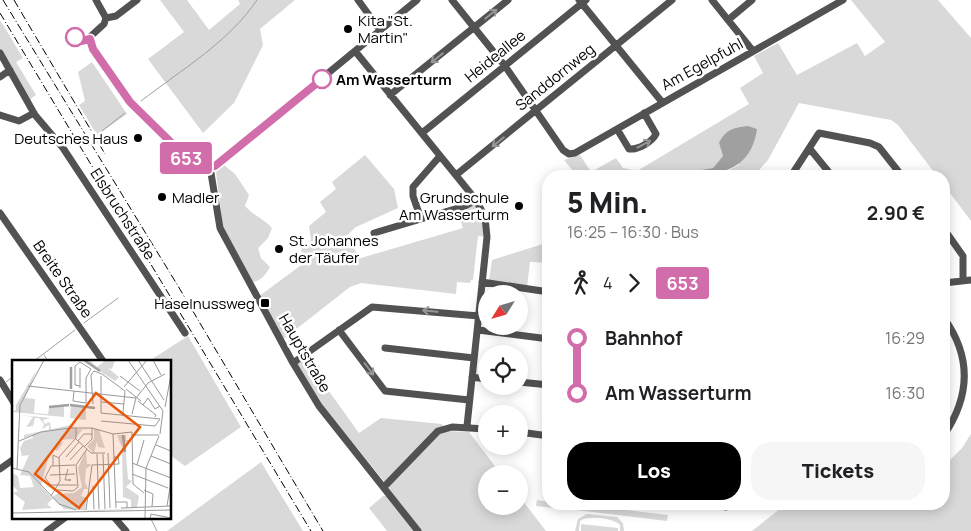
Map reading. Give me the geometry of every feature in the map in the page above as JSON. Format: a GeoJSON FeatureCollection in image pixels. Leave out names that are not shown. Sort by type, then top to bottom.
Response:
{"type":"FeatureCollection","features":[{"type":"Feature","properties":{"kind":"street"},"geometry":{"type":"LineString","coordinates":[[96,0],[106,18],[104,24],[91,36],[90,43],[130,102],[192,163],[201,168],[210,167],[416,0]]}},
{"type":"Feature","properties":{"kind":"street"},"geometry":{"type":"LineString","coordinates":[[106,18],[116,16],[136,0]]}},
{"type":"Feature","properties":{"kind":"street"},"geometry":{"type":"LineString","coordinates":[[358,0],[380,30]]}},
{"type":"Feature","properties":{"kind":"street"},"geometry":{"type":"LineString","coordinates":[[452,0],[505,66],[536,111]]}},
{"type":"Feature","properties":{"kind":"street"},"geometry":{"type":"LineString","coordinates":[[390,95],[508,0]]}},
{"type":"Feature","properties":{"kind":"street","name":"Sanddornweg"},"geometry":{"type":"LineString","coordinates":[[456,176],[672,0]]}},
{"type":"Feature","properties":{"kind":"street"},"geometry":{"type":"LineString","coordinates":[[712,0],[753,51]]}},
{"type":"Feature","properties":{"kind":"street"},"geometry":{"type":"LineString","coordinates":[[728,20],[752,0]]}},
{"type":"Feature","properties":{"kind":"street","name":"Am Egelpfuhl"},"geometry":{"type":"LineString","coordinates":[[536,111],[563,150],[569,154],[575,153],[843,0]]}},
{"type":"Feature","properties":{"kind":"street"},"geometry":{"type":"LineString","coordinates":[[582,1],[662,102]]}},
{"type":"Feature","properties":{"kind":"street","name":"Heideallee"},"geometry":{"type":"LineString","coordinates":[[422,133],[582,1]]}},
{"type":"Feature","properties":{"kind":"street"},"geometry":{"type":"LineString","coordinates":[[355,51],[476,200],[487,225],[482,285]]}},
{"type":"Feature","properties":{"kind":"street","name":"Elsbruchstraße"},"geometry":{"type":"LineString","coordinates":[[0,53],[34,113],[63,148],[185,333]]}},
{"type":"Feature","properties":{"kind":"street"},"geometry":{"type":"LineString","coordinates":[[0,77],[10,70]]}},
{"type":"Feature","properties":{"kind":"street"},"geometry":{"type":"LineString","coordinates":[[0,115],[13,121],[23,120],[34,113]]}},
{"type":"Feature","properties":{"kind":"street"},"geometry":{"type":"LineString","coordinates":[[617,129],[628,149],[634,150],[654,139],[656,134],[644,113]]}},
{"type":"Feature","properties":{"kind":"street"},"geometry":{"type":"LineString","coordinates":[[795,170],[819,133],[870,143],[879,147],[897,170]]}},
{"type":"Feature","properties":{"kind":"street"},"geometry":{"type":"LineString","coordinates":[[810,149],[827,170]]}},
{"type":"Feature","properties":{"kind":"street"},"geometry":{"type":"LineString","coordinates":[[420,219],[413,196],[413,187],[440,156]]}},
{"type":"Feature","properties":{"kind":"street","name":"Hauptstraße"},"geometry":{"type":"LineString","coordinates":[[210,167],[220,228],[293,363],[319,406],[418,531]]}},
{"type":"Feature","properties":{"kind":"street"},"geometry":{"type":"LineString","coordinates":[[374,232],[465,206],[476,200]]}},
{"type":"Feature","properties":{"kind":"street","name":"Breite Straße"},"geometry":{"type":"LineString","coordinates":[[0,213],[102,360]]}},
{"type":"Feature","properties":{"kind":"street"},"geometry":{"type":"LineString","coordinates":[[950,238],[962,256],[967,280],[950,281]]}},
{"type":"Feature","properties":{"kind":"street"},"geometry":{"type":"LineString","coordinates":[[482,282],[542,291]]}},
{"type":"Feature","properties":{"kind":"street"},"geometry":{"type":"LineString","coordinates":[[293,363],[369,308],[375,306],[478,316]]}},
{"type":"Feature","properties":{"kind":"street"},"geometry":{"type":"LineString","coordinates":[[950,325],[957,334],[963,348],[966,382],[958,411],[950,425]]}},
{"type":"Feature","properties":{"kind":"street"},"geometry":{"type":"LineString","coordinates":[[339,330],[385,391],[469,400]]}},
{"type":"Feature","properties":{"kind":"street"},"geometry":{"type":"LineString","coordinates":[[467,426],[478,330]]}},
{"type":"Feature","properties":{"kind":"street"},"geometry":{"type":"LineString","coordinates":[[517,335],[542,338]]}},
{"type":"Feature","properties":{"kind":"street"},"geometry":{"type":"LineString","coordinates":[[385,348],[474,358]]}},
{"type":"Feature","properties":{"kind":"street"},"geometry":{"type":"LineString","coordinates":[[472,377],[478,378]]}},
{"type":"Feature","properties":{"kind":"street"},"geometry":{"type":"LineString","coordinates":[[0,380],[12,399]]}},
{"type":"Feature","properties":{"kind":"street"},"geometry":{"type":"LineString","coordinates":[[528,383],[542,384]]}},
{"type":"Feature","properties":{"kind":"street"},"geometry":{"type":"LineString","coordinates":[[384,487],[438,431],[452,426],[478,428]]}},
{"type":"Feature","properties":{"kind":"street"},"geometry":{"type":"LineString","coordinates":[[528,433],[542,435]]}},
{"type":"Feature","properties":{"kind":"street"},"geometry":{"type":"LineString","coordinates":[[0,469],[12,460]]}},
{"type":"Feature","properties":{"kind":"street"},"geometry":{"type":"LineString","coordinates":[[47,531],[56,528],[65,518]]}},
{"type":"Feature","properties":{"kind":"street"},"geometry":{"type":"LineString","coordinates":[[115,518],[126,531]]}},
{"type":"Feature","properties":{"kind":"shaded area"},"geometry":{"type":"Polygon","coordinates":[[[160,0],[187,0],[209,30],[240,4],[238,0],[295,0],[260,29],[263,45],[234,103],[203,133],[148,59],[184,32],[160,0]]]}},
{"type":"Feature","properties":{"kind":"shaded area"},"geometry":{"type":"Polygon","coordinates":[[[851,0],[938,0],[971,38],[971,221],[950,193],[950,170],[932,170],[898,125],[891,120],[799,103],[768,160],[759,170],[729,170],[739,165],[719,143],[723,156],[713,168],[701,170],[639,170],[749,104],[740,88],[763,73],[754,56],[778,43],[797,75],[857,43],[865,56],[885,42],[851,0]]]}},
{"type":"Feature","properties":{"kind":"shaded area"},"geometry":{"type":"Polygon","coordinates":[[[0,20],[23,58],[16,62],[36,95],[29,100],[0,48],[0,20]]]}},
{"type":"Feature","properties":{"kind":"shaded area"},"geometry":{"type":"Polygon","coordinates":[[[92,62],[127,114],[97,135],[79,105],[85,101],[78,72],[92,62]]]}},
{"type":"Feature","properties":{"kind":"shaded area"},"geometry":{"type":"Polygon","coordinates":[[[748,126],[757,129],[753,145],[745,157],[735,166],[725,170],[701,170],[713,168],[723,156],[719,143],[727,132],[748,126]]]}},
{"type":"Feature","properties":{"kind":"shaded area"},"geometry":{"type":"Polygon","coordinates":[[[365,155],[394,189],[398,208],[356,227],[345,237],[361,258],[463,228],[456,209],[476,200],[485,217],[487,237],[478,236],[473,280],[470,283],[457,282],[456,294],[361,283],[350,287],[281,341],[258,297],[304,263],[301,249],[311,240],[309,226],[326,212],[320,202],[336,189],[332,182],[365,155]]]}},
{"type":"Feature","properties":{"kind":"shaded area"},"geometry":{"type":"Polygon","coordinates":[[[580,155],[590,170],[572,170],[564,160],[580,155]]]}},
{"type":"Feature","properties":{"kind":"shaded area"},"geometry":{"type":"Polygon","coordinates":[[[616,158],[623,168],[632,170],[595,170],[616,158]]]}},
{"type":"Feature","properties":{"kind":"shaded area"},"geometry":{"type":"Polygon","coordinates":[[[224,165],[235,174],[249,195],[245,206],[272,228],[268,238],[258,248],[261,258],[270,267],[263,277],[253,282],[223,228],[216,172],[224,165]]]}},
{"type":"Feature","properties":{"kind":"shaded area"},"geometry":{"type":"Polygon","coordinates":[[[542,244],[542,263],[530,262],[527,285],[513,285],[489,280],[492,260],[542,244]]]}},
{"type":"Feature","properties":{"kind":"shaded area"},"geometry":{"type":"Polygon","coordinates":[[[188,336],[241,427],[185,466],[171,456],[171,360],[151,360],[188,336]]]}},
{"type":"Feature","properties":{"kind":"shaded area"},"geometry":{"type":"Polygon","coordinates":[[[305,358],[359,433],[381,418],[442,424],[445,431],[469,432],[478,444],[478,455],[487,455],[494,465],[478,465],[478,515],[528,515],[528,508],[546,531],[387,531],[369,508],[383,496],[392,496],[388,486],[320,403],[297,363],[305,358]]]}},
{"type":"Feature","properties":{"kind":"shaded area"},"geometry":{"type":"Polygon","coordinates":[[[971,434],[971,531],[752,531],[778,510],[950,510],[950,460],[962,448],[971,434]]]}},
{"type":"Feature","properties":{"kind":"shaded area"},"geometry":{"type":"Polygon","coordinates":[[[261,462],[303,531],[167,531],[261,462]]]}},
{"type":"Feature","properties":{"kind":"shaded area"},"geometry":{"type":"Polygon","coordinates":[[[537,500],[542,501],[542,507],[536,506],[537,500]]]}},
{"type":"Feature","properties":{"kind":"shaded area"},"geometry":{"type":"Polygon","coordinates":[[[576,510],[626,510],[668,515],[667,521],[576,510]]]}},
{"type":"Feature","properties":{"kind":"shaded area"},"geometry":{"type":"Polygon","coordinates":[[[587,514],[617,517],[623,523],[624,531],[620,531],[620,525],[607,519],[588,518],[580,521],[579,531],[575,531],[578,519],[587,514]]]}},
{"type":"Feature","properties":{"kind":"shaded area"},"geometry":{"type":"Polygon","coordinates":[[[581,524],[618,528],[618,531],[581,531],[581,524]]]}},
{"type":"Feature","properties":{"kind":"waterway"},"geometry":{"type":"LineString","coordinates":[[141,101],[219,42],[246,15],[257,0]]}},
{"type":"Feature","properties":{"kind":"waterway"},"geometry":{"type":"LineString","coordinates":[[102,131],[125,113]]}},
{"type":"Feature","properties":{"kind":"waterway"},"geometry":{"type":"LineString","coordinates":[[84,323],[118,298]]}},
{"type":"Feature","properties":{"kind":"waterway"},"geometry":{"type":"LineString","coordinates":[[35,360],[75,330]]}},
{"type":"Feature","properties":{"kind":"waterway"},"geometry":{"type":"LineString","coordinates":[[44,355],[47,360]]}},
{"type":"Feature","properties":{"kind":"waterway"},"geometry":{"type":"LineString","coordinates":[[6,382],[12,378]]}},
{"type":"Feature","properties":{"kind":"waterway"},"geometry":{"type":"LineString","coordinates":[[150,518],[157,531]]}},
{"type":"Feature","properties":{"kind":"railway"},"geometry":{"type":"LineString","coordinates":[[3,0],[178,286],[323,531]]}},
{"type":"Feature","properties":{"kind":"railway"},"geometry":{"type":"LineString","coordinates":[[14,0],[105,154]]}},
{"type":"Feature","properties":{"kind":"railway"},"geometry":{"type":"LineString","coordinates":[[0,13],[311,531]]}},
{"type":"Feature","properties":{"kind":"bus line","name":"653"},"geometry":{"type":"LineString","coordinates":[[75,37],[81,41],[90,39],[93,49],[130,102],[192,163],[201,168],[215,166],[322,79]]}},
{"type":"Feature","properties":{"kind":"place","name":"Kita \"St. Martin\""},"geometry":{"type":"Point","coordinates":[348,29]}},
{"type":"Feature","properties":{"kind":"place","name":"Am Wasserturm"},"geometry":{"type":"Point","coordinates":[322,79]}},
{"type":"Feature","properties":{"kind":"place","name":"Deutsches Haus"},"geometry":{"type":"Point","coordinates":[138,138]}},
{"type":"Feature","properties":{"kind":"place","name":"Madler"},"geometry":{"type":"Point","coordinates":[162,197]}},
{"type":"Feature","properties":{"kind":"place","name":"Grundschule Am Wasserturm"},"geometry":{"type":"Point","coordinates":[519,206]}},
{"type":"Feature","properties":{"kind":"place","name":"St. Johannes der Täufer"},"geometry":{"type":"Point","coordinates":[279,249]}},
{"type":"Feature","properties":{"kind":"place","name":"Haselnussweg"},"geometry":{"type":"Point","coordinates":[265,303]}}]}
